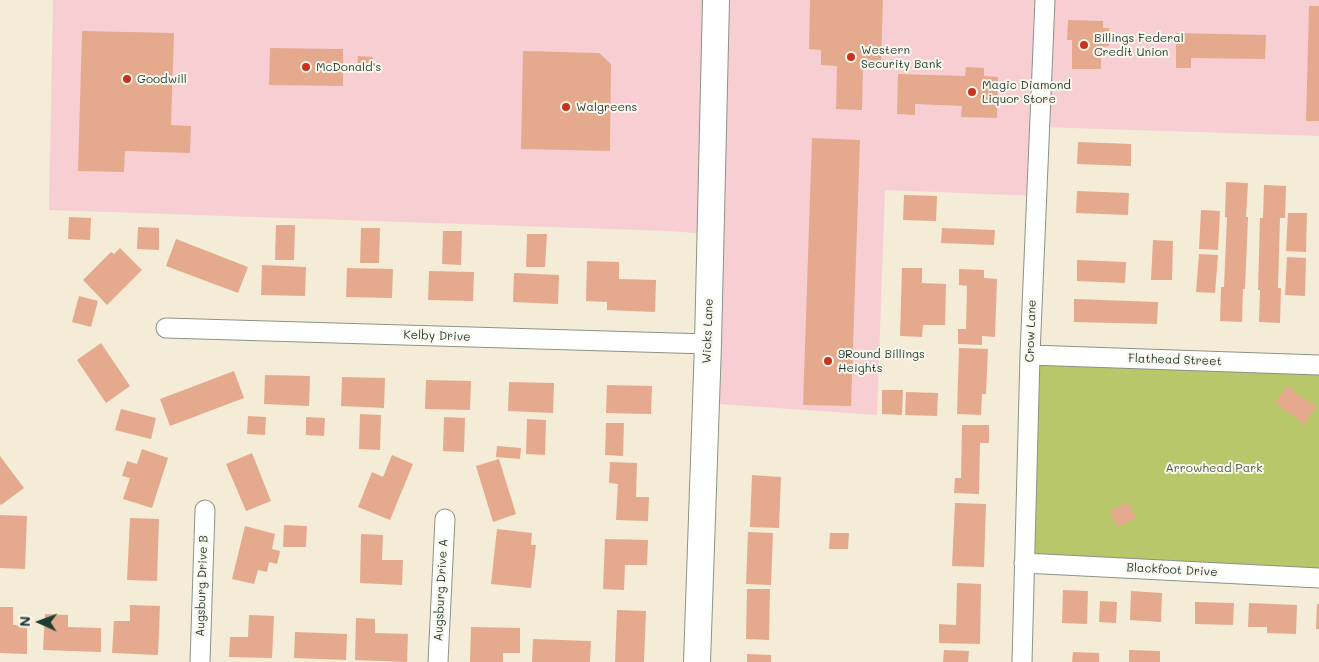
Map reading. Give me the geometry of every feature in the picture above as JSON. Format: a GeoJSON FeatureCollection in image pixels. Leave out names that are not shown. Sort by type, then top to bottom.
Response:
{"type":"FeatureCollection","features":[{"type":"Feature","properties":{"kind":"main road","name":"Wicks Lane"},"geometry":{"type":"LineString","coordinates":[[696,662],[708,344],[716,0]]}},
{"type":"Feature","properties":{"kind":"street","name":"Crow Lane"},"geometry":{"type":"LineString","coordinates":[[1022,662],[1030,355],[1045,0]]}},
{"type":"Feature","properties":{"kind":"street","name":"Kelby Drive"},"geometry":{"type":"LineString","coordinates":[[166,328],[708,344]]}},
{"type":"Feature","properties":{"kind":"street","name":"Flathead Street"},"geometry":{"type":"LineString","coordinates":[[1030,355],[1319,366]]}},
{"type":"Feature","properties":{"kind":"street","name":"Augsburg Drive B"},"geometry":{"type":"LineString","coordinates":[[200,662],[205,510]]}},
{"type":"Feature","properties":{"kind":"street","name":"Augsburg Drive A"},"geometry":{"type":"LineString","coordinates":[[438,662],[444,519]]}},
{"type":"Feature","properties":{"kind":"street","name":"Blackfoot Drive"},"geometry":{"type":"LineString","coordinates":[[1024,563],[1319,578]]}},
{"type":"Feature","properties":{"kind":"shaded area"},"geometry":{"type":"Polygon","coordinates":[[[53,0],[1319,0],[1319,136],[1040,127],[1036,196],[885,190],[877,415],[705,403],[710,234],[49,210],[53,0]]]}},
{"type":"Feature","properties":{"kind":"green space","name":"Arrowhead Park"},"geometry":{"type":"Polygon","coordinates":[[[1037,356],[1319,370],[1319,576],[1032,557],[1037,356]]]}},
{"type":"Feature","properties":{"kind":"building","name":"Western Security Bank"},"geometry":{"type":"Polygon","coordinates":[[[810,0],[883,0],[881,65],[863,65],[862,110],[836,109],[837,66],[821,65],[821,50],[809,49],[810,0]]]}},
{"type":"Feature","properties":{"kind":"building"},"geometry":{"type":"Polygon","coordinates":[[[1309,6],[1319,6],[1319,121],[1306,121],[1309,6]]]}},
{"type":"Feature","properties":{"kind":"building"},"geometry":{"type":"Polygon","coordinates":[[[1068,20],[1103,21],[1103,28],[1109,28],[1109,46],[1101,47],[1101,69],[1072,69],[1072,40],[1067,40],[1068,20]]]}},
{"type":"Feature","properties":{"kind":"building","name":"Goodwill"},"geometry":{"type":"Polygon","coordinates":[[[82,31],[174,33],[171,125],[191,126],[190,153],[125,151],[124,172],[78,171],[82,31]]]}},
{"type":"Feature","properties":{"kind":"building"},"geometry":{"type":"Polygon","coordinates":[[[1176,33],[1266,35],[1265,59],[1191,58],[1191,68],[1176,68],[1176,33]]]}},
{"type":"Feature","properties":{"kind":"building","name":"McDonald's"},"geometry":{"type":"Polygon","coordinates":[[[270,48],[343,49],[343,86],[269,85],[270,48]]]}},
{"type":"Feature","properties":{"kind":"building","name":"Walgreens"},"geometry":{"type":"Polygon","coordinates":[[[523,51],[599,53],[611,64],[610,151],[521,149],[523,51]]]}},
{"type":"Feature","properties":{"kind":"building"},"geometry":{"type":"Polygon","coordinates":[[[358,56],[373,57],[372,70],[357,69],[358,56]]]}},
{"type":"Feature","properties":{"kind":"building"},"geometry":{"type":"Polygon","coordinates":[[[966,67],[984,68],[984,76],[998,77],[997,118],[961,117],[962,106],[915,104],[915,115],[897,114],[898,74],[965,76],[966,67]]]}},
{"type":"Feature","properties":{"kind":"building"},"geometry":{"type":"Polygon","coordinates":[[[812,138],[860,140],[851,406],[803,405],[812,138]]]}},
{"type":"Feature","properties":{"kind":"building"},"geometry":{"type":"Polygon","coordinates":[[[1078,142],[1131,144],[1131,166],[1077,164],[1078,142]]]}},
{"type":"Feature","properties":{"kind":"building"},"geometry":{"type":"Polygon","coordinates":[[[1226,182],[1248,183],[1245,289],[1243,289],[1242,322],[1220,321],[1221,287],[1224,287],[1227,217],[1225,217],[1226,182]]]}},
{"type":"Feature","properties":{"kind":"building"},"geometry":{"type":"Polygon","coordinates":[[[1264,185],[1286,186],[1285,218],[1280,218],[1278,288],[1281,288],[1280,323],[1259,322],[1260,218],[1263,218],[1264,185]]]}},
{"type":"Feature","properties":{"kind":"building"},"geometry":{"type":"Polygon","coordinates":[[[1077,191],[1129,193],[1128,215],[1076,213],[1077,191]]]}},
{"type":"Feature","properties":{"kind":"building"},"geometry":{"type":"Polygon","coordinates":[[[904,195],[937,196],[936,221],[903,220],[904,195]]]}},
{"type":"Feature","properties":{"kind":"building"},"geometry":{"type":"Polygon","coordinates":[[[1201,210],[1220,211],[1218,250],[1199,249],[1201,210]]]}},
{"type":"Feature","properties":{"kind":"building"},"geometry":{"type":"Polygon","coordinates":[[[1288,213],[1307,213],[1306,252],[1286,251],[1288,213]]]}},
{"type":"Feature","properties":{"kind":"building"},"geometry":{"type":"Polygon","coordinates":[[[69,217],[91,218],[90,240],[68,239],[69,217]]]}},
{"type":"Feature","properties":{"kind":"building"},"geometry":{"type":"Polygon","coordinates":[[[276,225],[295,225],[294,260],[275,260],[276,225]]]}},
{"type":"Feature","properties":{"kind":"building"},"geometry":{"type":"Polygon","coordinates":[[[138,227],[159,228],[159,250],[137,249],[138,227]]]}},
{"type":"Feature","properties":{"kind":"building"},"geometry":{"type":"Polygon","coordinates":[[[361,228],[380,228],[379,263],[360,263],[361,228]]]}},
{"type":"Feature","properties":{"kind":"building"},"geometry":{"type":"Polygon","coordinates":[[[942,228],[995,230],[994,245],[941,243],[942,228]]]}},
{"type":"Feature","properties":{"kind":"building"},"geometry":{"type":"Polygon","coordinates":[[[443,231],[462,231],[461,265],[442,264],[443,231]]]}},
{"type":"Feature","properties":{"kind":"building"},"geometry":{"type":"Polygon","coordinates":[[[527,234],[547,234],[545,267],[526,267],[527,234]]]}},
{"type":"Feature","properties":{"kind":"building"},"geometry":{"type":"Polygon","coordinates":[[[176,239],[248,267],[238,293],[166,266],[176,239]]]}},
{"type":"Feature","properties":{"kind":"building"},"geometry":{"type":"Polygon","coordinates":[[[1153,240],[1173,241],[1172,280],[1151,280],[1153,240]]]}},
{"type":"Feature","properties":{"kind":"building"},"geometry":{"type":"Polygon","coordinates":[[[120,248],[142,270],[107,305],[83,280],[111,252],[114,254],[120,248]]]}},
{"type":"Feature","properties":{"kind":"building"},"geometry":{"type":"Polygon","coordinates":[[[1199,254],[1218,255],[1215,293],[1196,292],[1199,254]]]}},
{"type":"Feature","properties":{"kind":"building"},"geometry":{"type":"Polygon","coordinates":[[[1287,257],[1306,258],[1305,296],[1285,295],[1287,257]]]}},
{"type":"Feature","properties":{"kind":"building"},"geometry":{"type":"Polygon","coordinates":[[[1077,260],[1126,262],[1125,283],[1077,281],[1077,260]]]}},
{"type":"Feature","properties":{"kind":"building"},"geometry":{"type":"Polygon","coordinates":[[[587,261],[619,262],[619,279],[656,280],[655,312],[607,310],[607,302],[586,301],[587,261]]]}},
{"type":"Feature","properties":{"kind":"building"},"geometry":{"type":"Polygon","coordinates":[[[262,265],[306,267],[305,296],[261,295],[262,265]]]}},
{"type":"Feature","properties":{"kind":"building"},"geometry":{"type":"Polygon","coordinates":[[[347,268],[393,269],[392,298],[346,297],[347,268]]]}},
{"type":"Feature","properties":{"kind":"building"},"geometry":{"type":"Polygon","coordinates":[[[902,268],[922,268],[922,283],[946,284],[945,325],[923,325],[922,337],[900,336],[902,268]]]}},
{"type":"Feature","properties":{"kind":"building"},"geometry":{"type":"Polygon","coordinates":[[[959,269],[984,270],[984,278],[997,279],[995,337],[982,336],[982,345],[958,344],[958,329],[966,329],[967,286],[959,285],[959,269]]]}},
{"type":"Feature","properties":{"kind":"building"},"geometry":{"type":"Polygon","coordinates":[[[429,271],[474,272],[473,301],[428,300],[429,271]]]}},
{"type":"Feature","properties":{"kind":"building"},"geometry":{"type":"Polygon","coordinates":[[[514,273],[559,275],[558,304],[513,302],[514,273]]]}},
{"type":"Feature","properties":{"kind":"building"},"geometry":{"type":"Polygon","coordinates":[[[79,296],[98,301],[91,327],[72,322],[79,296]]]}},
{"type":"Feature","properties":{"kind":"building"},"geometry":{"type":"Polygon","coordinates":[[[1074,299],[1158,302],[1157,324],[1074,322],[1074,299]]]}},
{"type":"Feature","properties":{"kind":"building"},"geometry":{"type":"Polygon","coordinates":[[[101,343],[130,386],[106,403],[77,360],[101,343]]]}},
{"type":"Feature","properties":{"kind":"building"},"geometry":{"type":"Polygon","coordinates":[[[959,348],[988,349],[986,394],[982,394],[981,415],[957,414],[959,348]]]}},
{"type":"Feature","properties":{"kind":"building"},"geometry":{"type":"Polygon","coordinates":[[[234,371],[244,398],[170,426],[160,399],[234,371]]]}},
{"type":"Feature","properties":{"kind":"building"},"geometry":{"type":"Polygon","coordinates":[[[265,375],[310,376],[309,406],[264,404],[265,375]]]}},
{"type":"Feature","properties":{"kind":"building"},"geometry":{"type":"Polygon","coordinates":[[[342,377],[385,378],[384,408],[341,406],[342,377]]]}},
{"type":"Feature","properties":{"kind":"building"},"geometry":{"type":"Polygon","coordinates":[[[426,380],[471,381],[470,410],[425,409],[426,380]]]}},
{"type":"Feature","properties":{"kind":"building"},"geometry":{"type":"Polygon","coordinates":[[[509,382],[554,383],[553,413],[508,411],[509,382]]]}},
{"type":"Feature","properties":{"kind":"building"},"geometry":{"type":"Polygon","coordinates":[[[607,385],[652,386],[651,414],[606,413],[607,385]]]}},
{"type":"Feature","properties":{"kind":"building"},"geometry":{"type":"Polygon","coordinates":[[[1287,386],[1316,407],[1304,424],[1275,403],[1287,386]]]}},
{"type":"Feature","properties":{"kind":"building"},"geometry":{"type":"Polygon","coordinates":[[[882,390],[903,390],[902,415],[882,414],[882,390]]]}},
{"type":"Feature","properties":{"kind":"building"},"geometry":{"type":"Polygon","coordinates":[[[906,392],[938,393],[937,416],[905,415],[906,392]]]}},
{"type":"Feature","properties":{"kind":"building"},"geometry":{"type":"Polygon","coordinates":[[[121,409],[156,418],[151,439],[115,430],[121,409]]]}},
{"type":"Feature","properties":{"kind":"building"},"geometry":{"type":"Polygon","coordinates":[[[360,414],[381,415],[380,450],[359,449],[360,414]]]}},
{"type":"Feature","properties":{"kind":"building"},"geometry":{"type":"Polygon","coordinates":[[[248,416],[266,417],[265,435],[247,434],[248,416]]]}},
{"type":"Feature","properties":{"kind":"building"},"geometry":{"type":"Polygon","coordinates":[[[306,417],[325,418],[324,436],[306,435],[306,417]]]}},
{"type":"Feature","properties":{"kind":"building"},"geometry":{"type":"Polygon","coordinates":[[[444,417],[465,418],[464,452],[443,451],[444,417]]]}},
{"type":"Feature","properties":{"kind":"building"},"geometry":{"type":"Polygon","coordinates":[[[527,419],[546,420],[545,455],[526,454],[527,419]]]}},
{"type":"Feature","properties":{"kind":"building"},"geometry":{"type":"Polygon","coordinates":[[[606,423],[624,423],[623,456],[605,455],[606,423]]]}},
{"type":"Feature","properties":{"kind":"building"},"geometry":{"type":"Polygon","coordinates":[[[962,425],[989,425],[989,443],[980,443],[979,494],[954,493],[955,478],[961,478],[962,425]]]}},
{"type":"Feature","properties":{"kind":"building"},"geometry":{"type":"Polygon","coordinates":[[[497,446],[521,448],[520,459],[496,457],[497,446]]]}},
{"type":"Feature","properties":{"kind":"building"},"geometry":{"type":"Polygon","coordinates":[[[142,449],[168,458],[152,508],[123,499],[130,478],[122,476],[127,461],[137,464],[142,449]]]}},
{"type":"Feature","properties":{"kind":"building"},"geometry":{"type":"Polygon","coordinates":[[[252,453],[271,501],[246,511],[226,464],[252,453]]]}},
{"type":"Feature","properties":{"kind":"building"},"geometry":{"type":"Polygon","coordinates":[[[392,455],[413,464],[390,520],[358,507],[372,472],[383,477],[392,455]]]}},
{"type":"Feature","properties":{"kind":"building"},"geometry":{"type":"Polygon","coordinates":[[[0,456],[24,488],[1,505],[0,503],[0,456]]]}},
{"type":"Feature","properties":{"kind":"building"},"geometry":{"type":"Polygon","coordinates":[[[499,459],[516,514],[493,522],[476,466],[499,459]]]}},
{"type":"Feature","properties":{"kind":"building"},"geometry":{"type":"Polygon","coordinates":[[[610,462],[637,463],[636,497],[649,497],[648,521],[616,520],[618,484],[609,483],[610,462]]]}},
{"type":"Feature","properties":{"kind":"building"},"geometry":{"type":"Polygon","coordinates":[[[752,475],[781,477],[779,528],[750,527],[752,475]]]}},
{"type":"Feature","properties":{"kind":"building"},"geometry":{"type":"Polygon","coordinates":[[[1128,502],[1136,518],[1117,527],[1110,511],[1128,502]]]}},
{"type":"Feature","properties":{"kind":"building"},"geometry":{"type":"Polygon","coordinates":[[[955,503],[986,504],[984,567],[952,566],[955,503]]]}},
{"type":"Feature","properties":{"kind":"building"},"geometry":{"type":"Polygon","coordinates":[[[0,515],[27,516],[25,569],[0,568],[0,515]]]}},
{"type":"Feature","properties":{"kind":"building"},"geometry":{"type":"Polygon","coordinates":[[[130,518],[159,519],[157,581],[127,580],[130,518]]]}},
{"type":"Feature","properties":{"kind":"building"},"geometry":{"type":"Polygon","coordinates":[[[284,525],[307,526],[306,547],[283,547],[284,525]]]}},
{"type":"Feature","properties":{"kind":"building"},"geometry":{"type":"Polygon","coordinates":[[[245,526],[275,534],[272,549],[280,551],[277,564],[269,562],[267,572],[258,570],[254,584],[232,579],[245,526]]]}},
{"type":"Feature","properties":{"kind":"building"},"geometry":{"type":"Polygon","coordinates":[[[497,529],[532,533],[531,545],[536,545],[531,588],[491,584],[497,529]]]}},
{"type":"Feature","properties":{"kind":"building"},"geometry":{"type":"Polygon","coordinates":[[[748,532],[773,533],[771,585],[746,584],[748,532]]]}},
{"type":"Feature","properties":{"kind":"building"},"geometry":{"type":"Polygon","coordinates":[[[830,533],[849,533],[848,549],[829,549],[830,533]]]}},
{"type":"Feature","properties":{"kind":"building"},"geometry":{"type":"Polygon","coordinates":[[[361,534],[383,535],[382,560],[403,560],[402,585],[360,583],[361,534]]]}},
{"type":"Feature","properties":{"kind":"building"},"geometry":{"type":"Polygon","coordinates":[[[605,539],[648,540],[647,565],[625,565],[624,590],[603,589],[605,539]]]}},
{"type":"Feature","properties":{"kind":"building"},"geometry":{"type":"Polygon","coordinates":[[[957,583],[981,584],[980,644],[939,643],[939,624],[956,625],[957,583]]]}},
{"type":"Feature","properties":{"kind":"building"},"geometry":{"type":"Polygon","coordinates":[[[747,589],[770,589],[769,640],[746,639],[747,589]]]}},
{"type":"Feature","properties":{"kind":"building"},"geometry":{"type":"Polygon","coordinates":[[[1063,590],[1088,591],[1087,624],[1062,623],[1063,590]]]}},
{"type":"Feature","properties":{"kind":"building"},"geometry":{"type":"Polygon","coordinates":[[[1131,591],[1162,593],[1161,622],[1130,620],[1131,591]]]}},
{"type":"Feature","properties":{"kind":"building"},"geometry":{"type":"Polygon","coordinates":[[[1100,601],[1117,602],[1116,623],[1099,622],[1100,601]]]}},
{"type":"Feature","properties":{"kind":"building"},"geometry":{"type":"Polygon","coordinates":[[[1195,602],[1234,603],[1233,625],[1195,624],[1195,602]]]}},
{"type":"Feature","properties":{"kind":"building"},"geometry":{"type":"Polygon","coordinates":[[[1249,603],[1297,605],[1296,634],[1267,633],[1267,627],[1248,627],[1249,603]]]}},
{"type":"Feature","properties":{"kind":"building"},"geometry":{"type":"Polygon","coordinates":[[[1317,604],[1319,604],[1319,629],[1316,629],[1317,604]]]}},
{"type":"Feature","properties":{"kind":"building"},"geometry":{"type":"Polygon","coordinates":[[[130,605],[160,606],[158,655],[112,653],[114,621],[130,621],[130,605]]]}},
{"type":"Feature","properties":{"kind":"building"},"geometry":{"type":"Polygon","coordinates":[[[0,607],[13,607],[13,625],[27,625],[27,654],[0,653],[0,607]]]}},
{"type":"Feature","properties":{"kind":"building"},"geometry":{"type":"Polygon","coordinates":[[[617,610],[646,611],[644,662],[615,662],[617,610]]]}},
{"type":"Feature","properties":{"kind":"building"},"geometry":{"type":"Polygon","coordinates":[[[45,614],[68,615],[68,627],[101,628],[101,652],[43,650],[45,614]]]}},
{"type":"Feature","properties":{"kind":"building"},"geometry":{"type":"Polygon","coordinates":[[[249,615],[274,616],[272,658],[229,657],[230,637],[248,637],[249,615]]]}},
{"type":"Feature","properties":{"kind":"building"},"geometry":{"type":"Polygon","coordinates":[[[356,618],[375,619],[375,633],[408,634],[407,662],[355,660],[356,618]]]}},
{"type":"Feature","properties":{"kind":"building"},"geometry":{"type":"Polygon","coordinates":[[[471,627],[520,628],[520,653],[503,653],[503,662],[470,662],[471,627]]]}},
{"type":"Feature","properties":{"kind":"building"},"geometry":{"type":"Polygon","coordinates":[[[295,632],[347,634],[346,660],[294,658],[295,632]]]}},
{"type":"Feature","properties":{"kind":"building"},"geometry":{"type":"Polygon","coordinates":[[[533,639],[591,641],[590,662],[532,662],[533,639]]]}},
{"type":"Feature","properties":{"kind":"building"},"geometry":{"type":"Polygon","coordinates":[[[944,650],[969,651],[968,662],[943,662],[944,650]]]}},
{"type":"Feature","properties":{"kind":"building"},"geometry":{"type":"Polygon","coordinates":[[[1129,650],[1160,651],[1160,662],[1129,662],[1129,650]]]}},
{"type":"Feature","properties":{"kind":"building"},"geometry":{"type":"Polygon","coordinates":[[[1073,652],[1099,653],[1099,662],[1072,662],[1073,652]]]}},
{"type":"Feature","properties":{"kind":"building"},"geometry":{"type":"Polygon","coordinates":[[[747,654],[771,655],[771,662],[747,662],[747,654]]]}},
{"type":"Feature","properties":{"kind":"place","name":"Billings Federal Credit Union"},"geometry":{"type":"Point","coordinates":[1084,45]}},
{"type":"Feature","properties":{"kind":"place","name":"Western Security Bank"},"geometry":{"type":"Point","coordinates":[851,57]}},
{"type":"Feature","properties":{"kind":"place","name":"McDonald's"},"geometry":{"type":"Point","coordinates":[306,67]}},
{"type":"Feature","properties":{"kind":"place","name":"Goodwill"},"geometry":{"type":"Point","coordinates":[127,79]}},
{"type":"Feature","properties":{"kind":"place","name":"Magic Diamond Liquor Store"},"geometry":{"type":"Point","coordinates":[972,92]}},
{"type":"Feature","properties":{"kind":"place","name":"Walgreens"},"geometry":{"type":"Point","coordinates":[566,107]}},
{"type":"Feature","properties":{"kind":"place","name":"9Round Billings Heights"},"geometry":{"type":"Point","coordinates":[828,361]}}]}
